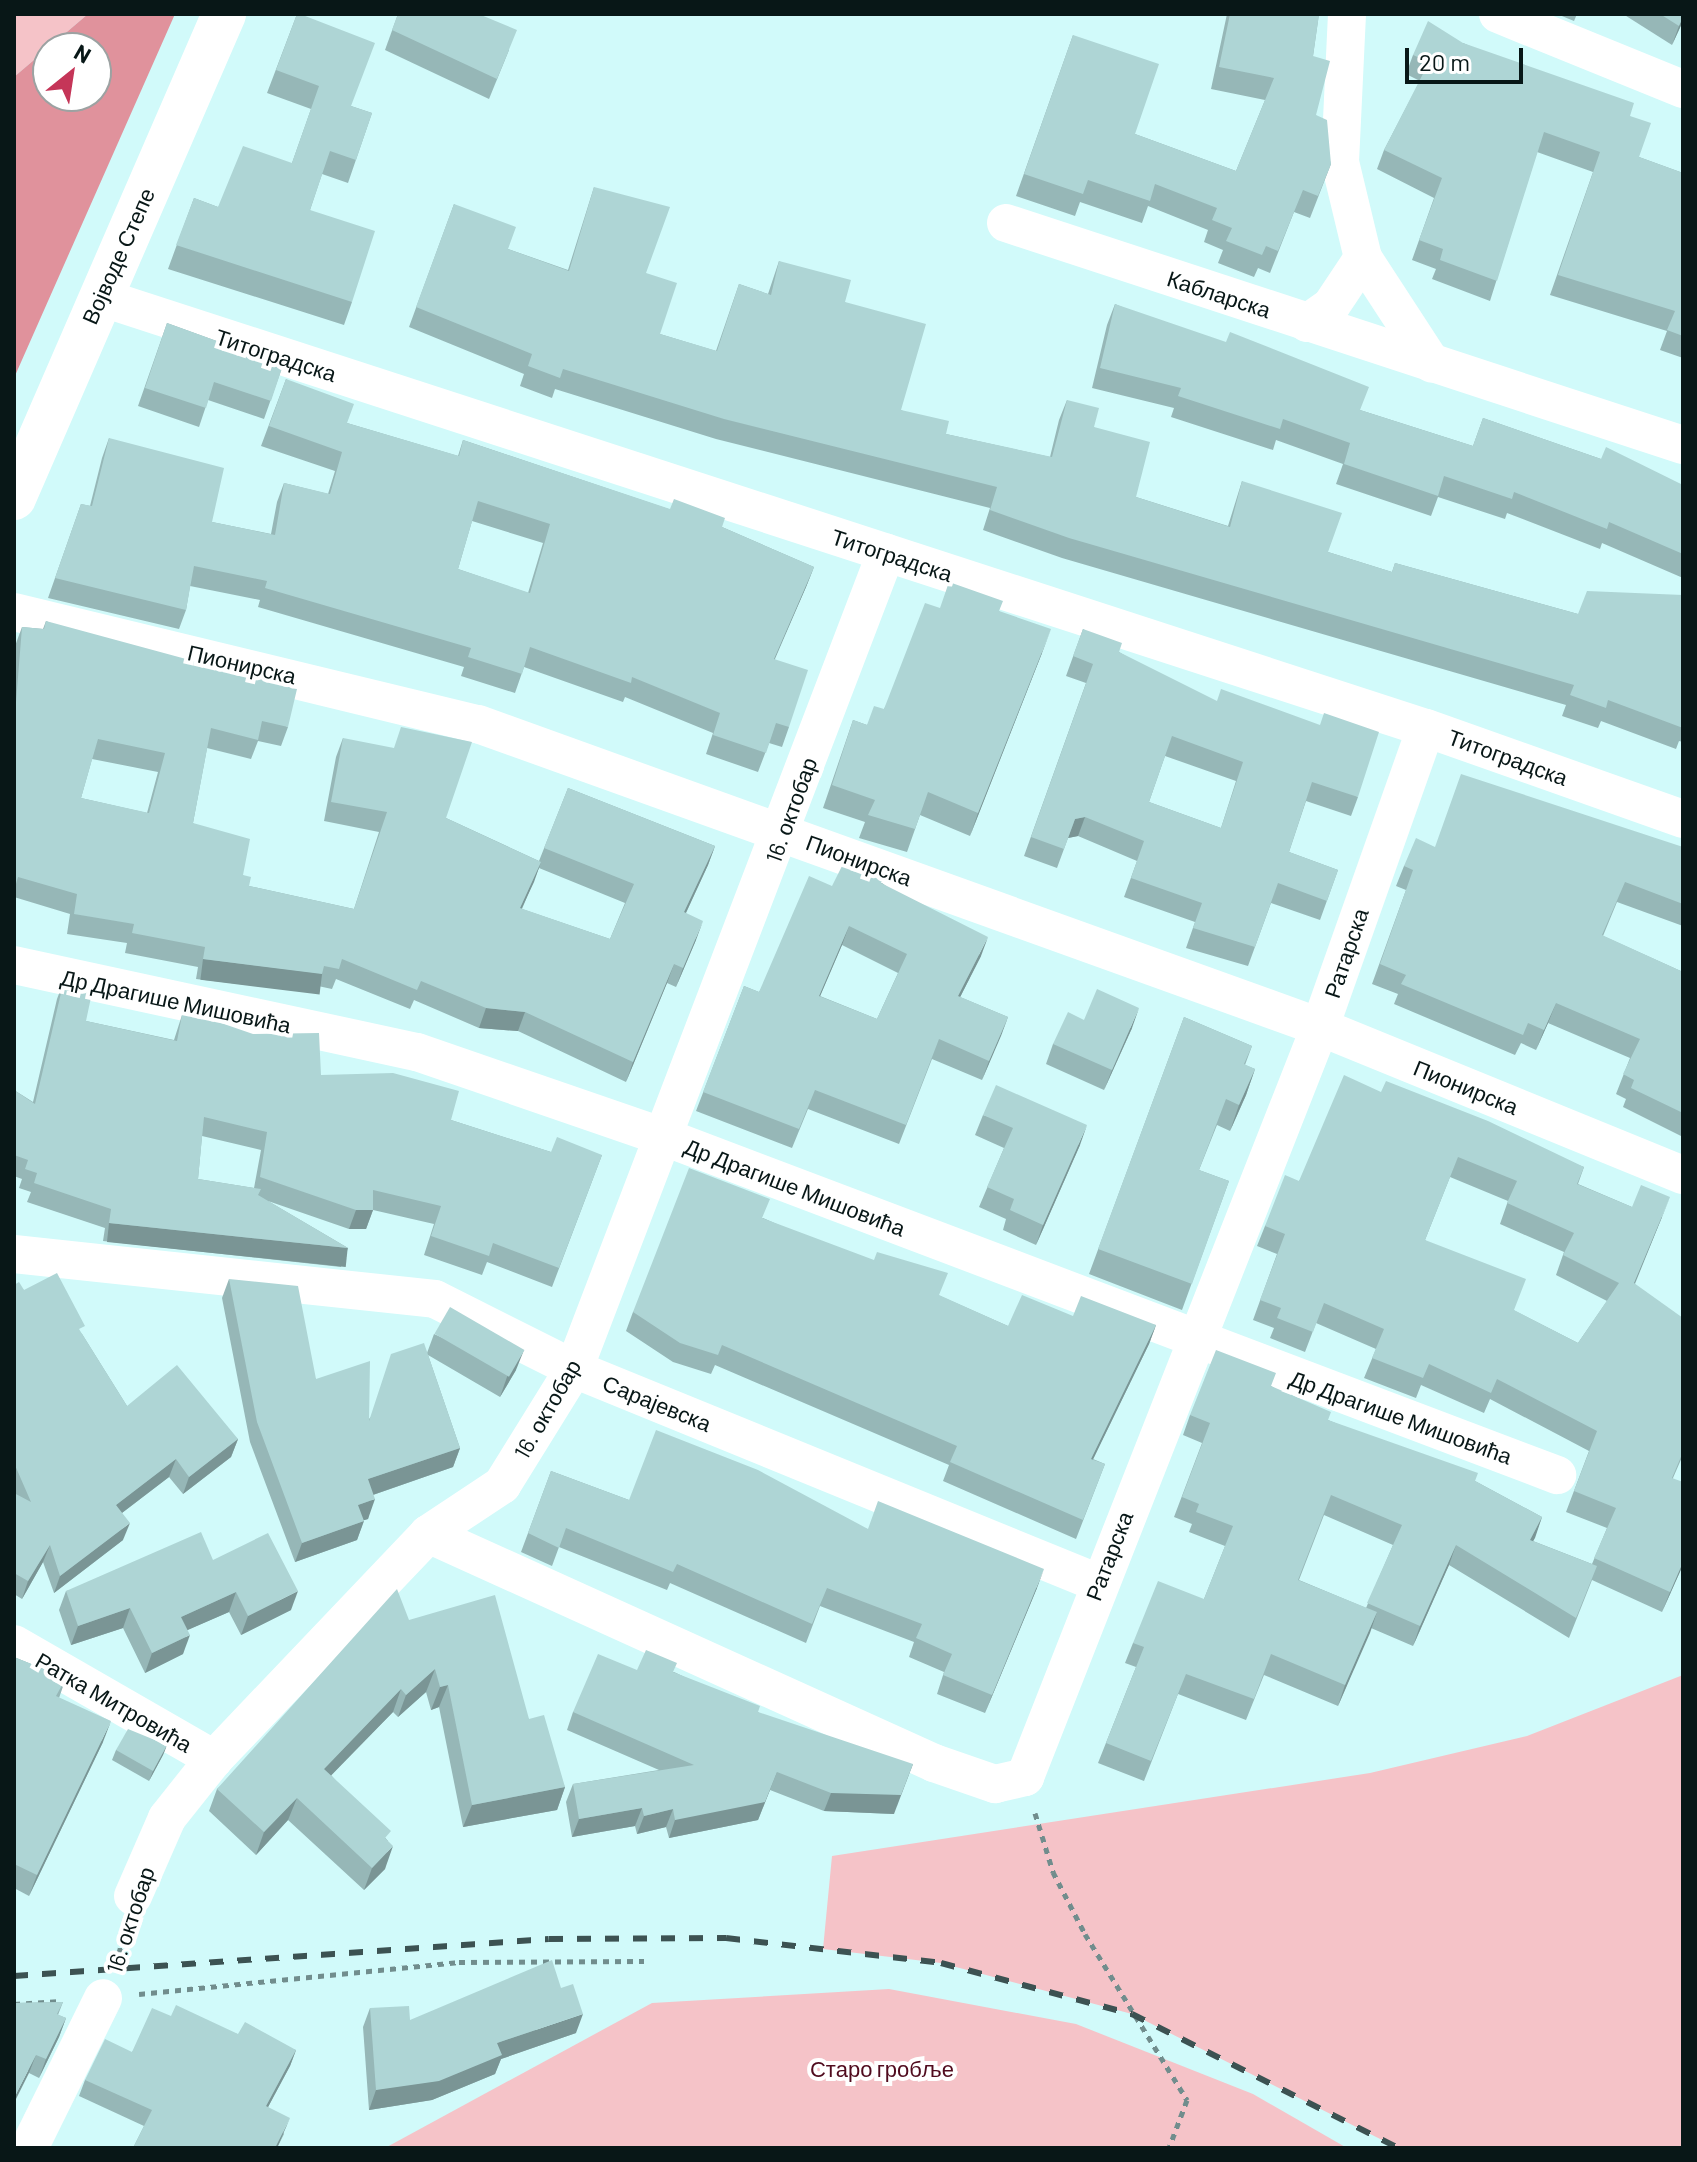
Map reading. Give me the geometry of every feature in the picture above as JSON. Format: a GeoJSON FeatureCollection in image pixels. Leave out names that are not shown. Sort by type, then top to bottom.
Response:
{"type":"FeatureCollection","features":[{"type":"Feature","properties":{"kind":"street","name":"Војводе Степе"},"geometry":{"type":"LineString","coordinates":[[14,498],[224,14]]}},
{"type":"Feature","properties":{"kind":"street"},"geometry":{"type":"LineString","coordinates":[[1347,14],[1340,162],[1363,258],[1432,364]]}},
{"type":"Feature","properties":{"kind":"street"},"geometry":{"type":"LineString","coordinates":[[1498,14],[1683,89]]}},
{"type":"Feature","properties":{"kind":"street","name":"Кабларска"},"geometry":{"type":"LineString","coordinates":[[1006,223],[1683,445]]}},
{"type":"Feature","properties":{"kind":"street"},"geometry":{"type":"LineString","coordinates":[[1307,323],[1331,306],[1363,258]]}},
{"type":"Feature","properties":{"kind":"street","name":"Титоградска"},"geometry":{"type":"LineString","coordinates":[[100,297],[1426,728],[1683,819]]}},
{"type":"Feature","properties":{"kind":"street","name":"16. октобар"},"geometry":{"type":"LineString","coordinates":[[133,1896],[167,1818],[214,1759],[428,1534],[502,1485],[574,1369],[667,1138],[784,832],[886,553]]}},
{"type":"Feature","properties":{"kind":"street","name":"Пионирска"},"geometry":{"type":"LineString","coordinates":[[14,612],[432,709],[784,832],[1320,1027],[1683,1175]]}},
{"type":"Feature","properties":{"kind":"street","name":"Ратарска"},"geometry":{"type":"LineString","coordinates":[[1025,1777],[1193,1340],[1320,1027],[1426,728]]}},
{"type":"Feature","properties":{"kind":"street","name":"Др Драгише Мишовића"},"geometry":{"type":"LineString","coordinates":[[14,965],[417,1052],[667,1138],[1193,1340],[1557,1475]]}},
{"type":"Feature","properties":{"kind":"street","name":"Сарајевска"},"geometry":{"type":"LineString","coordinates":[[14,1254],[435,1299],[574,1369],[1098,1583]]}},
{"type":"Feature","properties":{"kind":"street"},"geometry":{"type":"LineString","coordinates":[[428,1534],[934,1763],[995,1784],[1025,1777]]}},
{"type":"Feature","properties":{"kind":"street","name":"Ратка Митровића"},"geometry":{"type":"LineString","coordinates":[[14,1644],[214,1759]]}},
{"type":"Feature","properties":{"kind":"street","name":"16. октобар"},"geometry":{"type":"LineString","coordinates":[[29,2148],[103,1998]]}},
{"type":"Feature","properties":{"kind":"path"},"geometry":{"type":"LineString","coordinates":[[1025,1777],[1053,1872],[1187,2100],[1169,2148]]}},
{"type":"Feature","properties":{"kind":"path","name":"16. октобар"},"geometry":{"type":"LineString","coordinates":[[103,1998],[133,1896]]}},
{"type":"Feature","properties":{"kind":"path"},"geometry":{"type":"LineString","coordinates":[[14,2004],[459,1962],[644,1961]]}},
{"type":"Feature","properties":{"kind":"green space"},"geometry":{"type":"Polygon","coordinates":[[[14,14],[88,14],[67,32],[32,32],[32,62],[14,77],[14,14]]]}},
{"type":"Feature","properties":{"kind":"green space"},"geometry":{"type":"Polygon","coordinates":[[[1683,1675],[1683,2148],[1398,2148],[1132,2014],[941,1963],[823,1949],[832,1856],[1370,1773],[1527,1736],[1683,1675]]]}},
{"type":"Feature","properties":{"kind":"green space","name":"Старо гробље"},"geometry":{"type":"Polygon","coordinates":[[[889,1989],[1076,2024],[1253,2094],[1347,2148],[385,2148],[652,2003],[889,1989]]]}},
{"type":"Feature","properties":{"kind":"shaded area"},"geometry":{"type":"Polygon","coordinates":[[[88,14],[175,14],[14,378],[14,77],[32,62],[32,112],[112,112],[112,32],[67,32],[88,14]]]}},
{"type":"Feature","properties":{"kind":"building"},"geometry":{"type":"Polygon","coordinates":[[[297,14],[375,43],[351,106],[372,113],[356,160],[330,151],[310,210],[375,231],[352,302],[176,245],[194,198],[218,207],[243,146],[292,163],[319,86],[276,70],[297,14]]]}},
{"type":"Feature","properties":{"kind":"building"},"geometry":{"type":"Polygon","coordinates":[[[398,14],[481,14],[517,30],[497,79],[392,30],[398,14]]]}},
{"type":"Feature","properties":{"kind":"building"},"geometry":{"type":"Polygon","coordinates":[[[1230,14],[1319,14],[1313,56],[1330,61],[1316,115],[1327,120],[1331,164],[1318,196],[1303,190],[1278,251],[1266,246],[1262,255],[1226,241],[1232,228],[1212,220],[1217,208],[1155,184],[1150,201],[1088,180],[1083,194],[1024,174],[1073,35],[1159,64],[1135,134],[1236,171],[1274,78],[1219,67],[1230,14]]]}},
{"type":"Feature","properties":{"kind":"building"},"geometry":{"type":"Polygon","coordinates":[[[1660,14],[1683,14],[1683,17],[1679,26],[1660,14]]]}},
{"type":"Feature","properties":{"kind":"building"},"geometry":{"type":"Polygon","coordinates":[[[1428,21],[1463,43],[1634,103],[1630,116],[1651,123],[1639,157],[1683,173],[1683,336],[1667,330],[1675,311],[1558,275],[1600,152],[1544,132],[1497,281],[1440,260],[1443,249],[1419,240],[1442,178],[1384,150],[1429,62],[1413,55],[1428,21]]]}},
{"type":"Feature","properties":{"kind":"building"},"geometry":{"type":"Polygon","coordinates":[[[594,187],[670,207],[646,273],[677,283],[660,334],[717,351],[739,284],[771,295],[779,261],[851,280],[845,302],[926,324],[901,410],[949,421],[946,434],[1052,457],[1067,400],[1099,408],[1094,427],[1150,442],[1136,497],[1230,527],[1242,481],[1342,513],[1328,552],[1392,572],[1395,563],[1578,614],[1587,591],[1683,595],[1683,728],[1608,700],[1606,708],[1570,695],[1574,685],[1069,538],[990,510],[997,487],[724,419],[563,369],[560,378],[528,366],[532,354],[416,307],[454,204],[516,227],[508,249],[569,271],[594,187]]]}},
{"type":"Feature","properties":{"kind":"building"},"geometry":{"type":"Polygon","coordinates":[[[1115,304],[1226,342],[1230,332],[1369,387],[1360,410],[1473,446],[1483,418],[1601,459],[1606,447],[1683,485],[1683,554],[1609,522],[1607,529],[1514,492],[1512,499],[1444,476],[1438,496],[1344,464],[1350,443],[1283,419],[1280,429],[1178,396],[1181,388],[1100,368],[1115,304]]]}},
{"type":"Feature","properties":{"kind":"building"},"geometry":{"type":"Polygon","coordinates":[[[167,323],[283,365],[271,401],[214,382],[206,408],[145,388],[167,323]]]}},
{"type":"Feature","properties":{"kind":"building"},"geometry":{"type":"Polygon","coordinates":[[[286,379],[354,404],[347,423],[459,456],[463,440],[670,509],[674,499],[725,518],[722,527],[814,567],[774,659],[808,670],[789,727],[776,723],[766,753],[713,735],[720,713],[632,677],[631,683],[530,647],[522,674],[468,657],[471,648],[265,588],[267,581],[194,566],[186,610],[55,578],[81,504],[92,506],[109,438],[224,468],[212,522],[275,535],[284,483],[330,494],[342,452],[269,426],[286,379]],[[478,501],[458,569],[530,593],[550,524],[478,501]]]}},
{"type":"Feature","properties":{"kind":"building"},"geometry":{"type":"Polygon","coordinates":[[[949,582],[1003,601],[999,611],[1051,629],[978,813],[928,792],[915,829],[868,815],[875,800],[832,785],[853,720],[867,725],[874,706],[884,709],[925,603],[940,608],[949,582]]]}},
{"type":"Feature","properties":{"kind":"building"},"geometry":{"type":"Polygon","coordinates":[[[46,621],[297,689],[288,727],[262,721],[258,740],[211,728],[193,823],[250,839],[243,875],[251,877],[249,886],[354,909],[387,812],[331,802],[343,738],[394,748],[401,727],[472,742],[446,818],[541,862],[520,908],[610,939],[634,884],[544,848],[568,788],[715,846],[684,912],[703,921],[683,968],[674,964],[633,1062],[525,1012],[486,1008],[421,981],[417,990],[342,959],[339,969],[324,966],[322,974],[203,959],[205,947],[132,933],[134,924],[74,914],[77,894],[18,877],[14,891],[14,727],[22,627],[44,629],[46,621]],[[98,739],[81,798],[149,813],[165,753],[98,739]]]}},
{"type":"Feature","properties":{"kind":"building"},"geometry":{"type":"Polygon","coordinates":[[[1083,629],[1122,643],[1119,652],[1217,701],[1221,689],[1320,725],[1324,713],[1379,732],[1358,797],[1312,782],[1289,852],[1338,870],[1327,901],[1278,883],[1255,947],[1193,928],[1202,903],[1131,878],[1144,841],[1085,817],[1075,819],[1064,849],[1031,837],[1093,664],[1073,656],[1083,629]],[[1172,736],[1149,802],[1221,828],[1243,762],[1172,736]]]}},
{"type":"Feature","properties":{"kind":"building"},"geometry":{"type":"Polygon","coordinates":[[[1461,774],[1683,847],[1683,904],[1625,882],[1602,935],[1683,972],[1683,1113],[1631,1088],[1634,1080],[1623,1074],[1640,1039],[1556,1003],[1544,1030],[1528,1023],[1523,1035],[1401,984],[1406,975],[1380,964],[1413,870],[1404,866],[1416,838],[1435,847],[1461,774]]]}},
{"type":"Feature","properties":{"kind":"building"},"geometry":{"type":"Polygon","coordinates":[[[846,858],[886,872],[881,883],[988,937],[958,996],[1008,1017],[989,1061],[939,1039],[906,1125],[815,1090],[799,1129],[703,1092],[744,986],[759,992],[809,876],[832,886],[846,858]],[[849,926],[819,996],[877,1019],[907,954],[849,926]]]}},
{"type":"Feature","properties":{"kind":"building"},"geometry":{"type":"Polygon","coordinates":[[[64,980],[93,988],[86,1021],[177,1041],[182,1015],[192,1013],[253,1034],[319,1033],[321,1075],[393,1073],[459,1091],[451,1120],[551,1152],[557,1137],[602,1155],[559,1268],[493,1243],[489,1256],[431,1236],[441,1206],[373,1190],[373,1210],[356,1210],[260,1177],[267,1132],[204,1117],[198,1179],[261,1189],[258,1195],[348,1248],[109,1223],[111,1209],[34,1183],[37,1173],[25,1169],[28,1160],[14,1155],[14,1090],[35,1104],[64,980]]]}},
{"type":"Feature","properties":{"kind":"building"},"geometry":{"type":"Polygon","coordinates":[[[1097,989],[1139,1008],[1112,1070],[1053,1044],[1068,1012],[1084,1020],[1097,989]]]}},
{"type":"Feature","properties":{"kind":"building"},"geometry":{"type":"Polygon","coordinates":[[[1184,1017],[1252,1046],[1244,1064],[1255,1069],[1239,1105],[1226,1099],[1199,1170],[1229,1181],[1192,1284],[1098,1249],[1184,1017]]]}},
{"type":"Feature","properties":{"kind":"building"},"geometry":{"type":"Polygon","coordinates":[[[1344,1075],[1381,1092],[1386,1081],[1488,1121],[1584,1167],[1577,1184],[1632,1207],[1641,1185],[1670,1197],[1634,1283],[1683,1318],[1683,1452],[1672,1478],[1683,1482],[1683,1562],[1670,1592],[1594,1558],[1616,1508],[1574,1491],[1597,1431],[1497,1379],[1491,1393],[1429,1364],[1423,1378],[1372,1358],[1384,1329],[1324,1303],[1313,1332],[1277,1318],[1281,1308],[1260,1300],[1285,1234],[1265,1226],[1285,1175],[1299,1181],[1344,1075]],[[1458,1157],[1425,1240],[1526,1279],[1514,1310],[1578,1343],[1619,1283],[1563,1255],[1574,1233],[1507,1203],[1517,1181],[1458,1157]]]}},
{"type":"Feature","properties":{"kind":"building"},"geometry":{"type":"Polygon","coordinates":[[[996,1085],[1087,1125],[1043,1225],[1010,1210],[1014,1199],[987,1187],[1013,1128],[983,1115],[996,1085]]]}},
{"type":"Feature","properties":{"kind":"building"},"geometry":{"type":"Polygon","coordinates":[[[689,1168],[770,1199],[762,1218],[874,1260],[877,1252],[948,1273],[939,1295],[1008,1326],[1022,1295],[1073,1316],[1081,1296],[1156,1325],[1091,1459],[1105,1464],[1083,1520],[950,1462],[957,1446],[722,1345],[718,1355],[680,1343],[633,1312],[689,1168]]]}},
{"type":"Feature","properties":{"kind":"building"},"geometry":{"type":"Polygon","coordinates":[[[57,1273],[85,1326],[79,1329],[127,1406],[177,1365],[238,1439],[189,1477],[176,1459],[116,1505],[130,1523],[60,1576],[50,1545],[28,1581],[14,1573],[14,1493],[31,1502],[14,1463],[14,1285],[19,1282],[24,1290],[57,1273]]]}},
{"type":"Feature","properties":{"kind":"building"},"geometry":{"type":"Polygon","coordinates":[[[229,1279],[298,1286],[316,1379],[370,1361],[369,1421],[391,1354],[424,1343],[460,1448],[368,1479],[375,1499],[358,1505],[364,1521],[302,1543],[257,1422],[229,1279]]]}},
{"type":"Feature","properties":{"kind":"building"},"geometry":{"type":"Polygon","coordinates":[[[450,1307],[524,1350],[509,1377],[434,1334],[450,1307]]]}},
{"type":"Feature","properties":{"kind":"building"},"geometry":{"type":"Polygon","coordinates":[[[1216,1350],[1276,1373],[1271,1386],[1331,1412],[1328,1420],[1478,1473],[1475,1481],[1542,1517],[1530,1540],[1597,1566],[1576,1618],[1456,1545],[1420,1626],[1367,1603],[1402,1525],[1331,1495],[1298,1580],[1377,1612],[1345,1685],[1271,1654],[1254,1699],[1186,1674],[1151,1761],[1106,1743],[1144,1647],[1133,1643],[1158,1581],[1204,1599],[1233,1526],[1196,1512],[1199,1504],[1182,1497],[1210,1423],[1190,1415],[1216,1350]]]}},
{"type":"Feature","properties":{"kind":"building"},"geometry":{"type":"Polygon","coordinates":[[[656,1430],[758,1470],[868,1529],[878,1501],[1044,1569],[992,1695],[943,1675],[952,1654],[916,1638],[922,1624],[827,1588],[812,1624],[677,1564],[673,1572],[566,1528],[559,1548],[528,1533],[551,1471],[629,1500],[656,1430]]]}},
{"type":"Feature","properties":{"kind":"building"},"geometry":{"type":"Polygon","coordinates":[[[201,1532],[213,1560],[268,1533],[298,1591],[248,1616],[236,1592],[181,1617],[190,1635],[152,1653],[130,1608],[78,1626],[66,1591],[201,1532]]]}},
{"type":"Feature","properties":{"kind":"building"},"geometry":{"type":"Polygon","coordinates":[[[397,1589],[409,1620],[495,1595],[529,1719],[544,1715],[565,1787],[472,1805],[448,1685],[440,1687],[435,1669],[406,1695],[401,1689],[324,1769],[391,1831],[385,1838],[393,1846],[372,1868],[297,1798],[264,1832],[217,1789],[397,1589]]]}},
{"type":"Feature","properties":{"kind":"building"},"geometry":{"type":"Polygon","coordinates":[[[646,1650],[677,1663],[673,1672],[760,1706],[758,1712],[913,1764],[901,1795],[831,1793],[777,1772],[765,1802],[675,1820],[673,1809],[644,1816],[642,1808],[579,1819],[573,1784],[694,1765],[573,1712],[598,1654],[637,1670],[646,1650]]]}},
{"type":"Feature","properties":{"kind":"building"},"geometry":{"type":"Polygon","coordinates":[[[14,1657],[66,1678],[56,1696],[111,1721],[37,1875],[14,1864],[14,1657]]]}},
{"type":"Feature","properties":{"kind":"building"},"geometry":{"type":"Polygon","coordinates":[[[128,1729],[167,1745],[153,1771],[116,1750],[128,1729]]]}},
{"type":"Feature","properties":{"kind":"building"},"geometry":{"type":"Polygon","coordinates":[[[552,1960],[561,1988],[573,1984],[583,2014],[497,2043],[502,2055],[439,2081],[376,2090],[370,2008],[409,2006],[410,2020],[552,1960]]]}},
{"type":"Feature","properties":{"kind":"building"},"geometry":{"type":"Polygon","coordinates":[[[63,2002],[57,2014],[66,2018],[46,2059],[36,2055],[14,2098],[14,2003],[63,2002]]]}},
{"type":"Feature","properties":{"kind":"building"},"geometry":{"type":"Polygon","coordinates":[[[176,2005],[238,2034],[245,2022],[296,2050],[266,2106],[290,2118],[275,2148],[133,2148],[152,2110],[85,2080],[105,2039],[132,2052],[152,2008],[171,2016],[176,2005]]]}},
{"type":"Feature","properties":{"kind":"railway"},"geometry":{"type":"LineString","coordinates":[[14,1976],[549,1939],[726,1938],[941,1963],[1132,2014],[1398,2148]]}}]}
